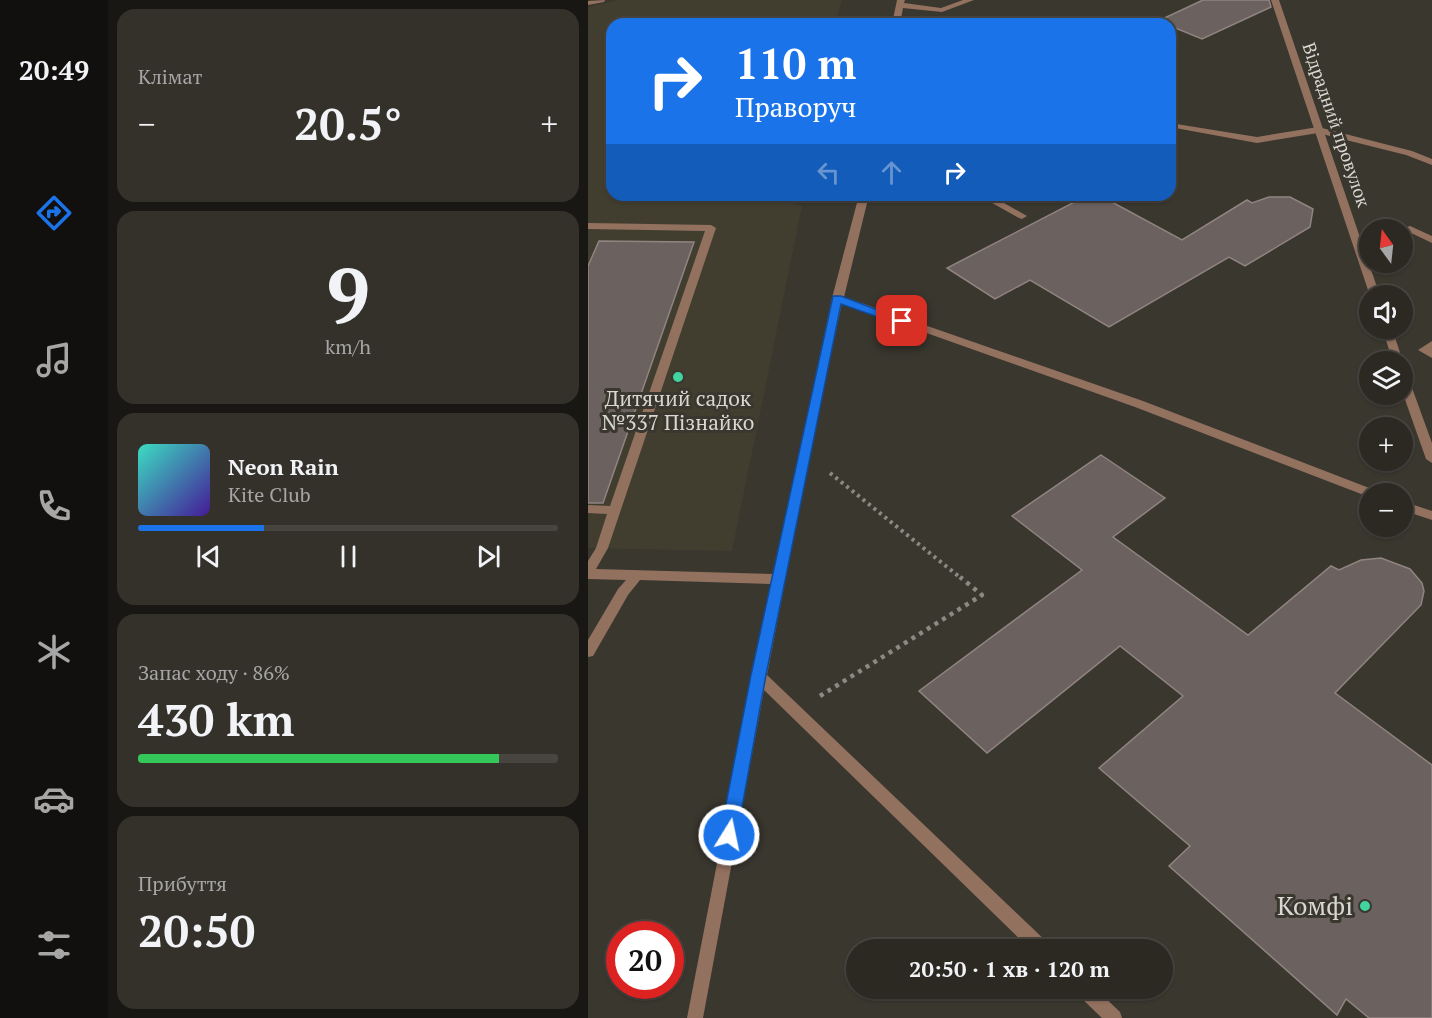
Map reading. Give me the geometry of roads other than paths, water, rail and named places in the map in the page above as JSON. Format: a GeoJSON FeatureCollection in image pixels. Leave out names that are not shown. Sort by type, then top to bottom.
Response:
{"type":"FeatureCollection","features":[{"type":"Feature","properties":{"kind":"street"},"geometry":{"type":"LineString","coordinates":[[588,3],[601,0]]}},
{"type":"Feature","properties":{"kind":"street"},"geometry":{"type":"LineString","coordinates":[[897,18],[901,2],[942,10],[970,0]]}},
{"type":"Feature","properties":{"kind":"street","name":"Відрадний провулок"},"geometry":{"type":"LineString","coordinates":[[1275,0],[1371,285]]}},
{"type":"Feature","properties":{"kind":"street"},"geometry":{"type":"LineString","coordinates":[[1176,126],[1257,140],[1318,130],[1409,153],[1432,162]]}},
{"type":"Feature","properties":{"kind":"street"},"geometry":{"type":"LineString","coordinates":[[695,1018],[758,675],[837,298],[862,201]]}},
{"type":"Feature","properties":{"kind":"street"},"geometry":{"type":"LineString","coordinates":[[994,201],[1022,216]]}},
{"type":"Feature","properties":{"kind":"street"},"geometry":{"type":"LineString","coordinates":[[588,226],[711,228],[602,548],[588,573],[779,579]]}},
{"type":"Feature","properties":{"kind":"street"},"geometry":{"type":"LineString","coordinates":[[1413,230],[1432,240]]}},
{"type":"Feature","properties":{"kind":"street"},"geometry":{"type":"LineString","coordinates":[[837,298],[1139,404],[1359,489]]}},
{"type":"Feature","properties":{"kind":"street"},"geometry":{"type":"LineString","coordinates":[[1432,344],[1423,351],[1432,355]]}},
{"type":"Feature","properties":{"kind":"street"},"geometry":{"type":"LineString","coordinates":[[1413,405],[1432,459]]}},
{"type":"Feature","properties":{"kind":"street"},"geometry":{"type":"LineString","coordinates":[[588,509],[614,510]]}},
{"type":"Feature","properties":{"kind":"street"},"geometry":{"type":"LineString","coordinates":[[1413,509],[1432,516]]}},
{"type":"Feature","properties":{"kind":"street"},"geometry":{"type":"LineString","coordinates":[[588,652],[623,592],[637,575]]}},
{"type":"Feature","properties":{"kind":"street"},"geometry":{"type":"LineString","coordinates":[[758,675],[1032,939]]}},
{"type":"Feature","properties":{"kind":"street"},"geometry":{"type":"LineString","coordinates":[[1094,999],[1114,1018]]}},
{"type":"Feature","properties":{"kind":"place","name":"Дитячий садок №337 Пізнайко"},"geometry":{"type":"Point","coordinates":[678,377]}},
{"type":"Feature","properties":{"kind":"place","name":"Комфі"},"geometry":{"type":"Point","coordinates":[1365,906]}}]}
